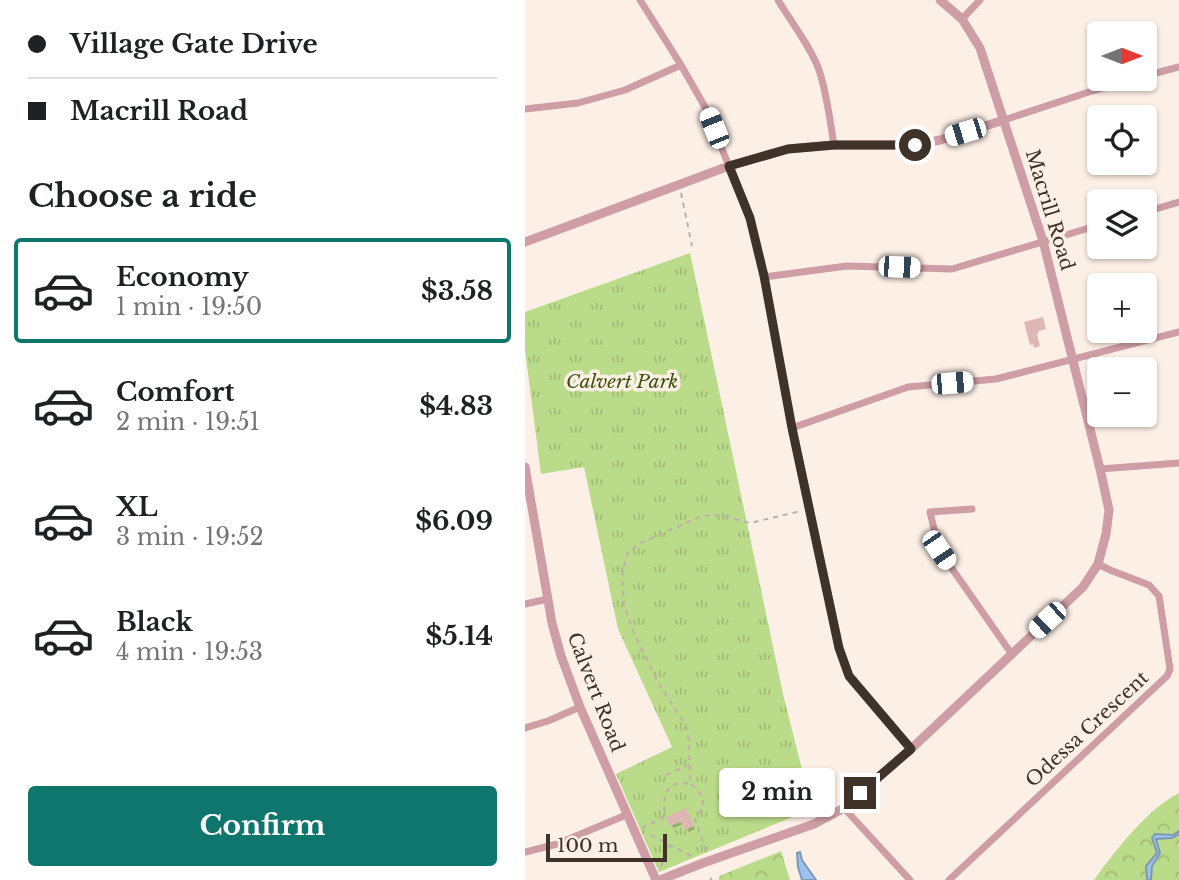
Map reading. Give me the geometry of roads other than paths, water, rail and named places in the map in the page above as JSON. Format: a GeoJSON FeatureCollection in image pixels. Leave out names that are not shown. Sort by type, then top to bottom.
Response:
{"type":"FeatureCollection","features":[{"type":"Feature","properties":{"kind":"street"},"geometry":{"type":"LineString","coordinates":[[640,0],[705,107],[750,218],[839,648],[849,676],[911,749]]}},
{"type":"Feature","properties":{"kind":"street"},"geometry":{"type":"LineString","coordinates":[[778,0],[819,70],[834,145]]}},
{"type":"Feature","properties":{"kind":"street","name":"Macrill Road"},"geometry":{"type":"LineString","coordinates":[[658,877],[814,824],[844,808],[911,749],[1083,587],[1098,564],[1109,510],[1043,241],[980,48],[962,19],[940,0]]}},
{"type":"Feature","properties":{"kind":"street"},"geometry":{"type":"LineString","coordinates":[[962,19],[980,0]]}},
{"type":"Feature","properties":{"kind":"street"},"geometry":{"type":"LineString","coordinates":[[525,109],[578,103],[625,90],[681,65]]}},
{"type":"Feature","properties":{"kind":"street"},"geometry":{"type":"LineString","coordinates":[[1157,73],[1179,67]]}},
{"type":"Feature","properties":{"kind":"street"},"geometry":{"type":"LineString","coordinates":[[525,242],[729,166],[788,149],[834,145],[915,145],[940,140],[1091,91]]}},
{"type":"Feature","properties":{"kind":"street"},"geometry":{"type":"LineString","coordinates":[[1157,208],[1179,202]]}},
{"type":"Feature","properties":{"kind":"street"},"geometry":{"type":"LineString","coordinates":[[764,276],[847,266],[951,269],[1087,228]]}},
{"type":"Feature","properties":{"kind":"street"},"geometry":{"type":"LineString","coordinates":[[792,428],[908,387],[996,379],[1179,332]]}},
{"type":"Feature","properties":{"kind":"street"},"geometry":{"type":"LineString","coordinates":[[1100,469],[1179,463]]}},
{"type":"Feature","properties":{"kind":"street","name":"Calvert Road"},"geometry":{"type":"LineString","coordinates":[[525,467],[556,640],[580,707],[626,815],[658,877]]}},
{"type":"Feature","properties":{"kind":"street"},"geometry":{"type":"LineString","coordinates":[[972,509],[930,512],[939,550],[1011,653]]}},
{"type":"Feature","properties":{"kind":"street","name":"Odessa Crescent"},"geometry":{"type":"LineString","coordinates":[[949,880],[1167,676],[1170,669],[1159,596],[1149,585],[1098,564]]}},
{"type":"Feature","properties":{"kind":"street"},"geometry":{"type":"LineString","coordinates":[[525,604],[548,598]]}},
{"type":"Feature","properties":{"kind":"street"},"geometry":{"type":"LineString","coordinates":[[525,728],[580,707]]}},
{"type":"Feature","properties":{"kind":"street"},"geometry":{"type":"LineString","coordinates":[[844,808],[910,880]]}},
{"type":"Feature","properties":{"kind":"street"},"geometry":{"type":"LineString","coordinates":[[525,852],[557,844],[626,815]]}},
{"type":"Feature","properties":{"kind":"water"},"geometry":{"type":"Polygon","coordinates":[[[1179,831],[1179,834],[1172,838],[1156,839],[1160,853],[1152,866],[1151,880],[1147,880],[1146,866],[1157,853],[1152,838],[1155,834],[1173,835],[1179,831]]]}},
{"type":"Feature","properties":{"kind":"water"},"geometry":{"type":"Polygon","coordinates":[[[800,852],[802,860],[816,880],[802,880],[797,853],[800,852]]]}},
{"type":"Feature","properties":{"kind":"park label","name":"Calvert Park"},"geometry":{"type":"Point","coordinates":[622,381]}}]}
